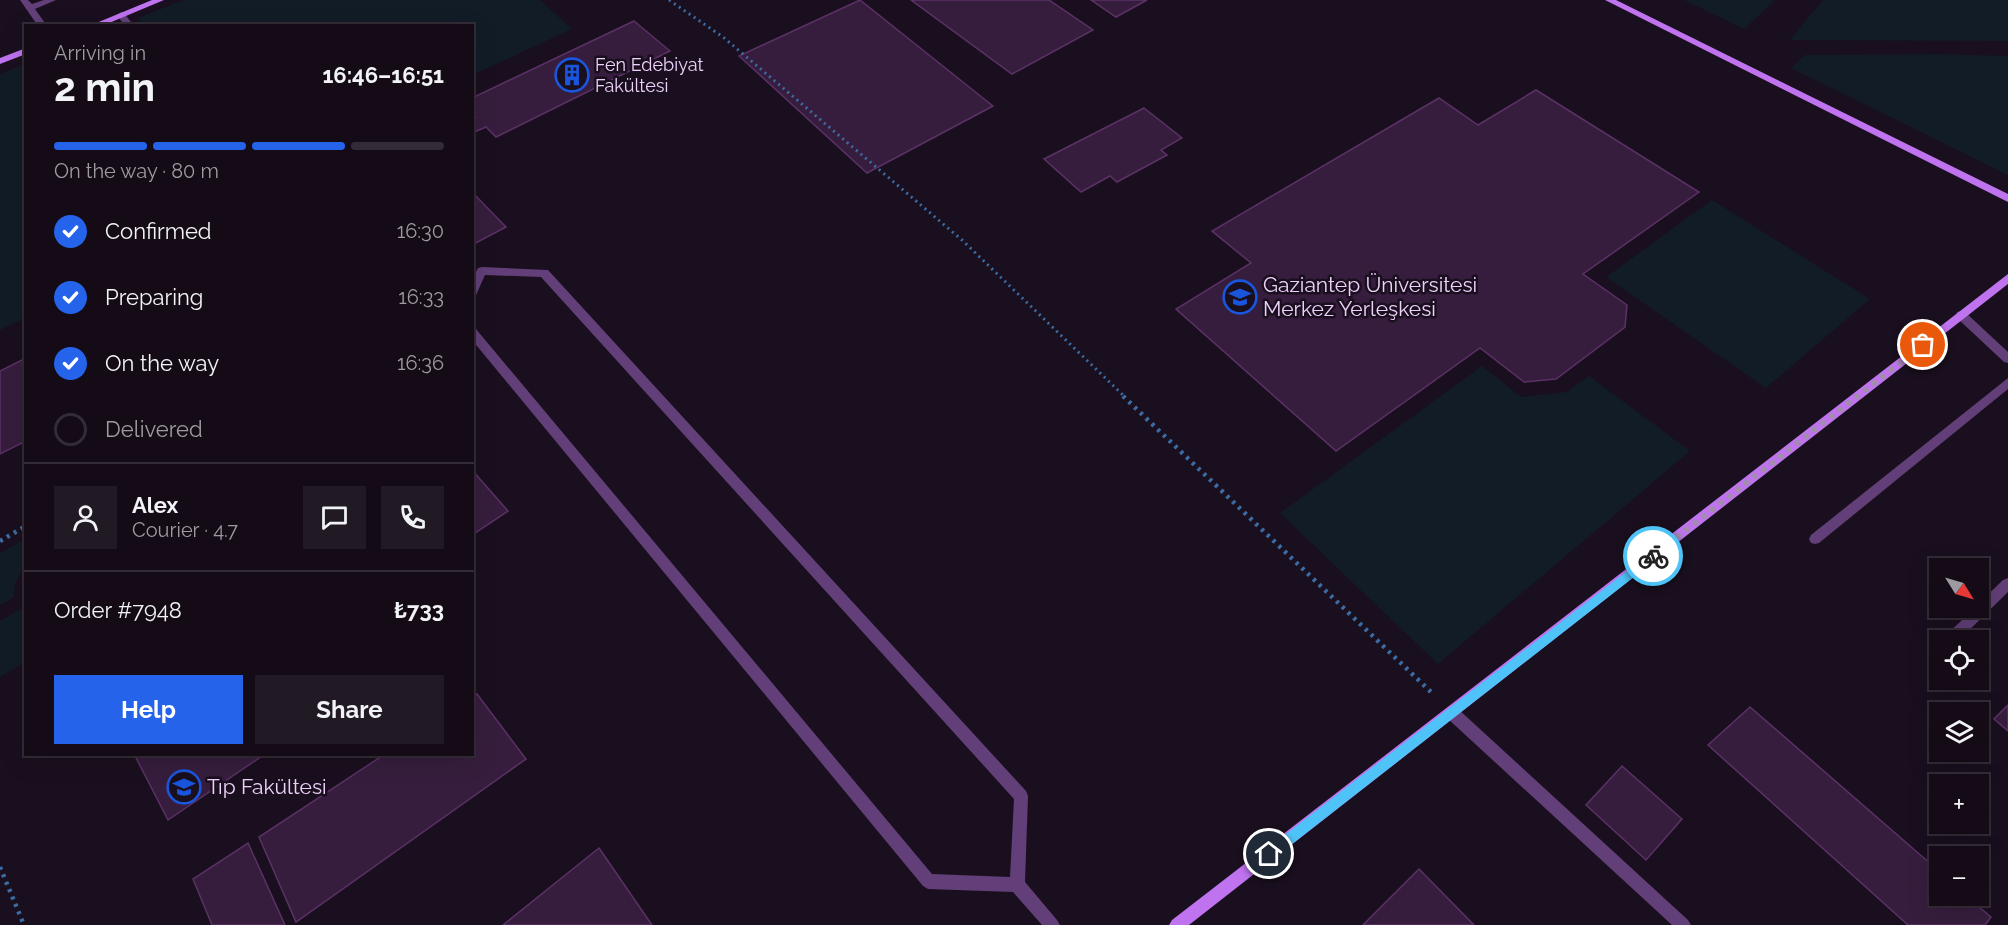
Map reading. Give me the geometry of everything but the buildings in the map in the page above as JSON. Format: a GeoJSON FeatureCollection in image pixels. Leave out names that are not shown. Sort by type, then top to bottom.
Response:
{"type":"FeatureCollection","features":[{"type":"Feature","properties":{"kind":"street"},"geometry":{"type":"LineString","coordinates":[[24,0],[42,24]]}},
{"type":"Feature","properties":{"kind":"street"},"geometry":{"type":"LineString","coordinates":[[30,8],[52,0]]}},
{"type":"Feature","properties":{"kind":"street"},"geometry":{"type":"LineString","coordinates":[[98,24],[160,0]]}},
{"type":"Feature","properties":{"kind":"street"},"geometry":{"type":"LineString","coordinates":[[1608,0],[2008,198]]}},
{"type":"Feature","properties":{"kind":"street"},"geometry":{"type":"LineString","coordinates":[[121,15],[128,24]]}},
{"type":"Feature","properties":{"kind":"street"},"geometry":{"type":"LineString","coordinates":[[0,61],[24,52]]}},
{"type":"Feature","properties":{"kind":"street"},"geometry":{"type":"LineString","coordinates":[[474,288],[482,271],[544,273],[1021,796],[1017,885],[1052,925]]}},
{"type":"Feature","properties":{"kind":"street"},"geometry":{"type":"LineString","coordinates":[[1177,925],[2008,278]]}},
{"type":"Feature","properties":{"kind":"street"},"geometry":{"type":"LineString","coordinates":[[1960,315],[2008,359]]}},
{"type":"Feature","properties":{"kind":"street"},"geometry":{"type":"LineString","coordinates":[[474,334],[928,880],[1017,885]]}},
{"type":"Feature","properties":{"kind":"street"},"geometry":{"type":"LineString","coordinates":[[1815,539],[2008,383]]}},
{"type":"Feature","properties":{"kind":"street"},"geometry":{"type":"LineString","coordinates":[[1960,630],[2008,584]]}},
{"type":"Feature","properties":{"kind":"street"},"geometry":{"type":"LineString","coordinates":[[1452,713],[1683,925]]}},
{"type":"Feature","properties":{"kind":"path"},"geometry":{"type":"LineString","coordinates":[[669,0],[723,37],[962,240],[1452,713]]}},
{"type":"Feature","properties":{"kind":"path"},"geometry":{"type":"LineString","coordinates":[[0,541],[24,527]]}},
{"type":"Feature","properties":{"kind":"path"},"geometry":{"type":"LineString","coordinates":[[0,867],[24,925]]}},
{"type":"Feature","properties":{"kind":"shaded area"},"geometry":{"type":"Polygon","coordinates":[[[184,0],[540,0],[572,29],[474,75],[474,24],[142,24],[138,18],[184,0]]]}},
{"type":"Feature","properties":{"kind":"shaded area"},"geometry":{"type":"Polygon","coordinates":[[[1684,0],[1771,0],[1774,1],[1744,29],[1684,0]]]}},
{"type":"Feature","properties":{"kind":"shaded area"},"geometry":{"type":"Polygon","coordinates":[[[1823,0],[2008,0],[2008,41],[1790,40],[1823,0]]]}},
{"type":"Feature","properties":{"kind":"shaded area"},"geometry":{"type":"Polygon","coordinates":[[[1805,55],[2008,56],[2008,175],[1791,68],[1805,55]]]}},
{"type":"Feature","properties":{"kind":"shaded area"},"geometry":{"type":"Polygon","coordinates":[[[24,64],[24,318],[0,330],[0,74],[24,64]]]}},
{"type":"Feature","properties":{"kind":"shaded area"},"geometry":{"type":"Polygon","coordinates":[[[1712,200],[1870,299],[1766,388],[1606,277],[1712,200]]]}},
{"type":"Feature","properties":{"kind":"shaded area"},"geometry":{"type":"Polygon","coordinates":[[[1482,366],[1521,397],[1567,392],[1589,376],[1690,451],[1438,664],[1280,513],[1482,366]]]}},
{"type":"Feature","properties":{"kind":"shaded area"},"geometry":{"type":"Polygon","coordinates":[[[24,540],[24,568],[15,583],[14,597],[0,605],[0,553],[24,540]]]}},
{"type":"Feature","properties":{"kind":"shaded area"},"geometry":{"type":"Polygon","coordinates":[[[20,609],[24,612],[24,663],[0,677],[0,621],[20,609]]]}},
{"type":"Feature","properties":{"kind":"way so far"},"geometry":{"type":"LineString","coordinates":[[1653,556],[1923,345]]}},
{"type":"Feature","properties":{"kind":"place","name":"Fen Edebiyat Fakültesi"},"geometry":{"type":"Point","coordinates":[572,75]}},
{"type":"Feature","properties":{"kind":"place","name":"Gaziantep Üniversitesi Merkez Yerleşkesi"},"geometry":{"type":"Point","coordinates":[1240,297]}},
{"type":"Feature","properties":{"kind":"place","name":"Tıp Fakültesi"},"geometry":{"type":"Point","coordinates":[184,787]}},
{"type":"Feature","properties":{"kind":"route"},"geometry":{"type":"LineString","coordinates":[[1269,854],[1653,556]]}}]}
